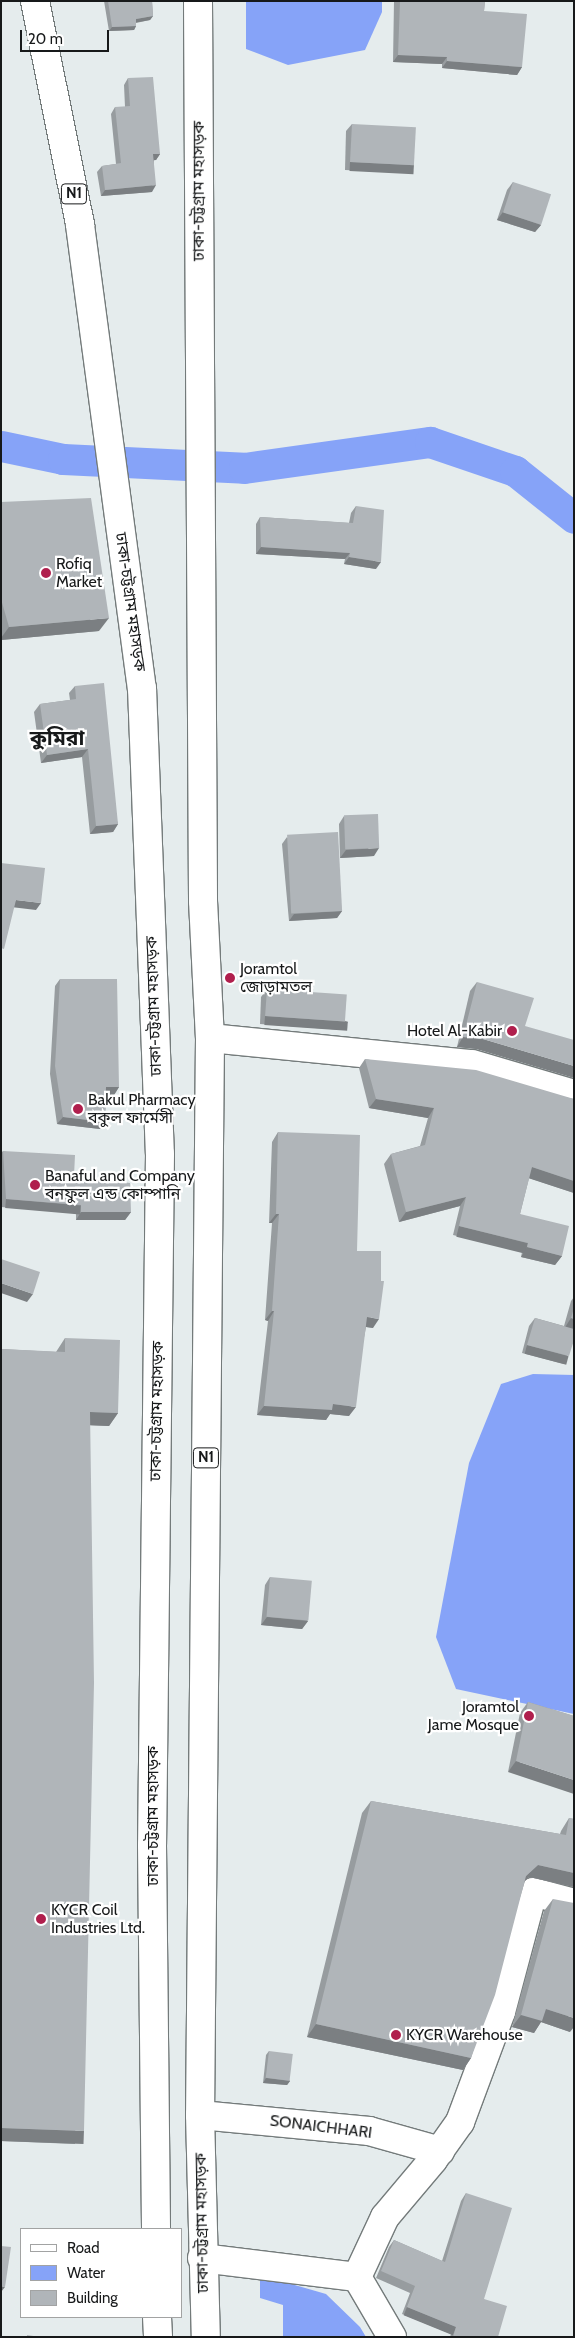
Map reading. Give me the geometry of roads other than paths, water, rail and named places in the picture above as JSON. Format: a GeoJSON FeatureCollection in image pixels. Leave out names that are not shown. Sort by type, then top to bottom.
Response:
{"type":"FeatureCollection","features":[{"type":"Feature","properties":{"kind":"main road","name":"ঢাকা-চট্টগ্রাম মহাসড়ক"},"geometry":{"type":"LineString","coordinates":[[35,1],[80,225],[142,688],[160,1154],[152,1845],[156,2228]]}},
{"type":"Feature","properties":{"kind":"main road","name":"ঢাকা-চট্টগ্রাম মহাসড়ক"},"geometry":{"type":"LineString","coordinates":[[198,1],[203,901],[210,1038],[200,2115],[202,2258],[206,2337]]}},
{"type":"Feature","properties":{"kind":"main road"},"geometry":{"type":"LineString","coordinates":[[210,1038],[472,1064],[574,1094]]}},
{"type":"Feature","properties":{"kind":"main road"},"geometry":{"type":"LineString","coordinates":[[357,2277],[385,2217],[440,2151],[460,2122],[501,2012],[533,1892],[574,1903]]}},
{"type":"Feature","properties":{"kind":"main road","name":"SONAICHHARI"},"geometry":{"type":"LineString","coordinates":[[200,2115],[369,2131],[440,2151]]}},
{"type":"Feature","properties":{"kind":"main road"},"geometry":{"type":"LineString","coordinates":[[202,2258],[357,2277]]}},
{"type":"Feature","properties":{"kind":"main road"},"geometry":{"type":"LineString","coordinates":[[357,2277],[392,2337]]}},
{"type":"Feature","properties":{"kind":"main road"},"geometry":{"type":"LineString","coordinates":[[157,2318],[158,2337]]}},
{"type":"Feature","properties":{"kind":"water"},"geometry":{"type":"Polygon","coordinates":[[[246,1],[382,1],[382,12],[365,50],[288,65],[246,49],[246,1]]]}},
{"type":"Feature","properties":{"kind":"water"},"geometry":{"type":"Polygon","coordinates":[[[533,1374],[574,1375],[574,1714],[456,1689],[436,1637],[469,1463],[501,1384],[533,1374]]]}},
{"type":"Feature","properties":{"kind":"water"},"geometry":{"type":"Polygon","coordinates":[[[260,2275],[326,2294],[360,2327],[366,2337],[283,2337],[283,2305],[260,2298],[260,2275]]]}},
{"type":"Feature","properties":{"kind":"waterway"},"geometry":{"type":"LineString","coordinates":[[1,446],[63,459],[244,468],[430,442],[515,471],[574,518]]}},
{"type":"Feature","properties":{"kind":"place","name":"Rofiq Market"},"geometry":{"type":"Point","coordinates":[46,573]}},
{"type":"Feature","properties":{"kind":"place","name":"Joramtol জোড়ামতল"},"geometry":{"type":"Point","coordinates":[230,978]}},
{"type":"Feature","properties":{"kind":"place","name":"Hotel Al-Kabir"},"geometry":{"type":"Point","coordinates":[512,1031]}},
{"type":"Feature","properties":{"kind":"place","name":"Bakul Pharmacy বকুল ফার্মেসী"},"geometry":{"type":"Point","coordinates":[78,1109]}},
{"type":"Feature","properties":{"kind":"place","name":"Banaful and Company বনফুল এন্ড কোম্পানি"},"geometry":{"type":"Point","coordinates":[35,1185]}},
{"type":"Feature","properties":{"kind":"place","name":"Joramtol Jame Mosque"},"geometry":{"type":"Point","coordinates":[529,1716]}},
{"type":"Feature","properties":{"kind":"place","name":"KYCR Coil Industries Ltd."},"geometry":{"type":"Point","coordinates":[41,1919]}},
{"type":"Feature","properties":{"kind":"place","name":"KYCR Warehouse"},"geometry":{"type":"Point","coordinates":[396,2035]}},
{"type":"Feature","properties":{"kind":"district","name":"কুমিরা"},"geometry":{"type":"Point","coordinates":[57,738]}}]}
